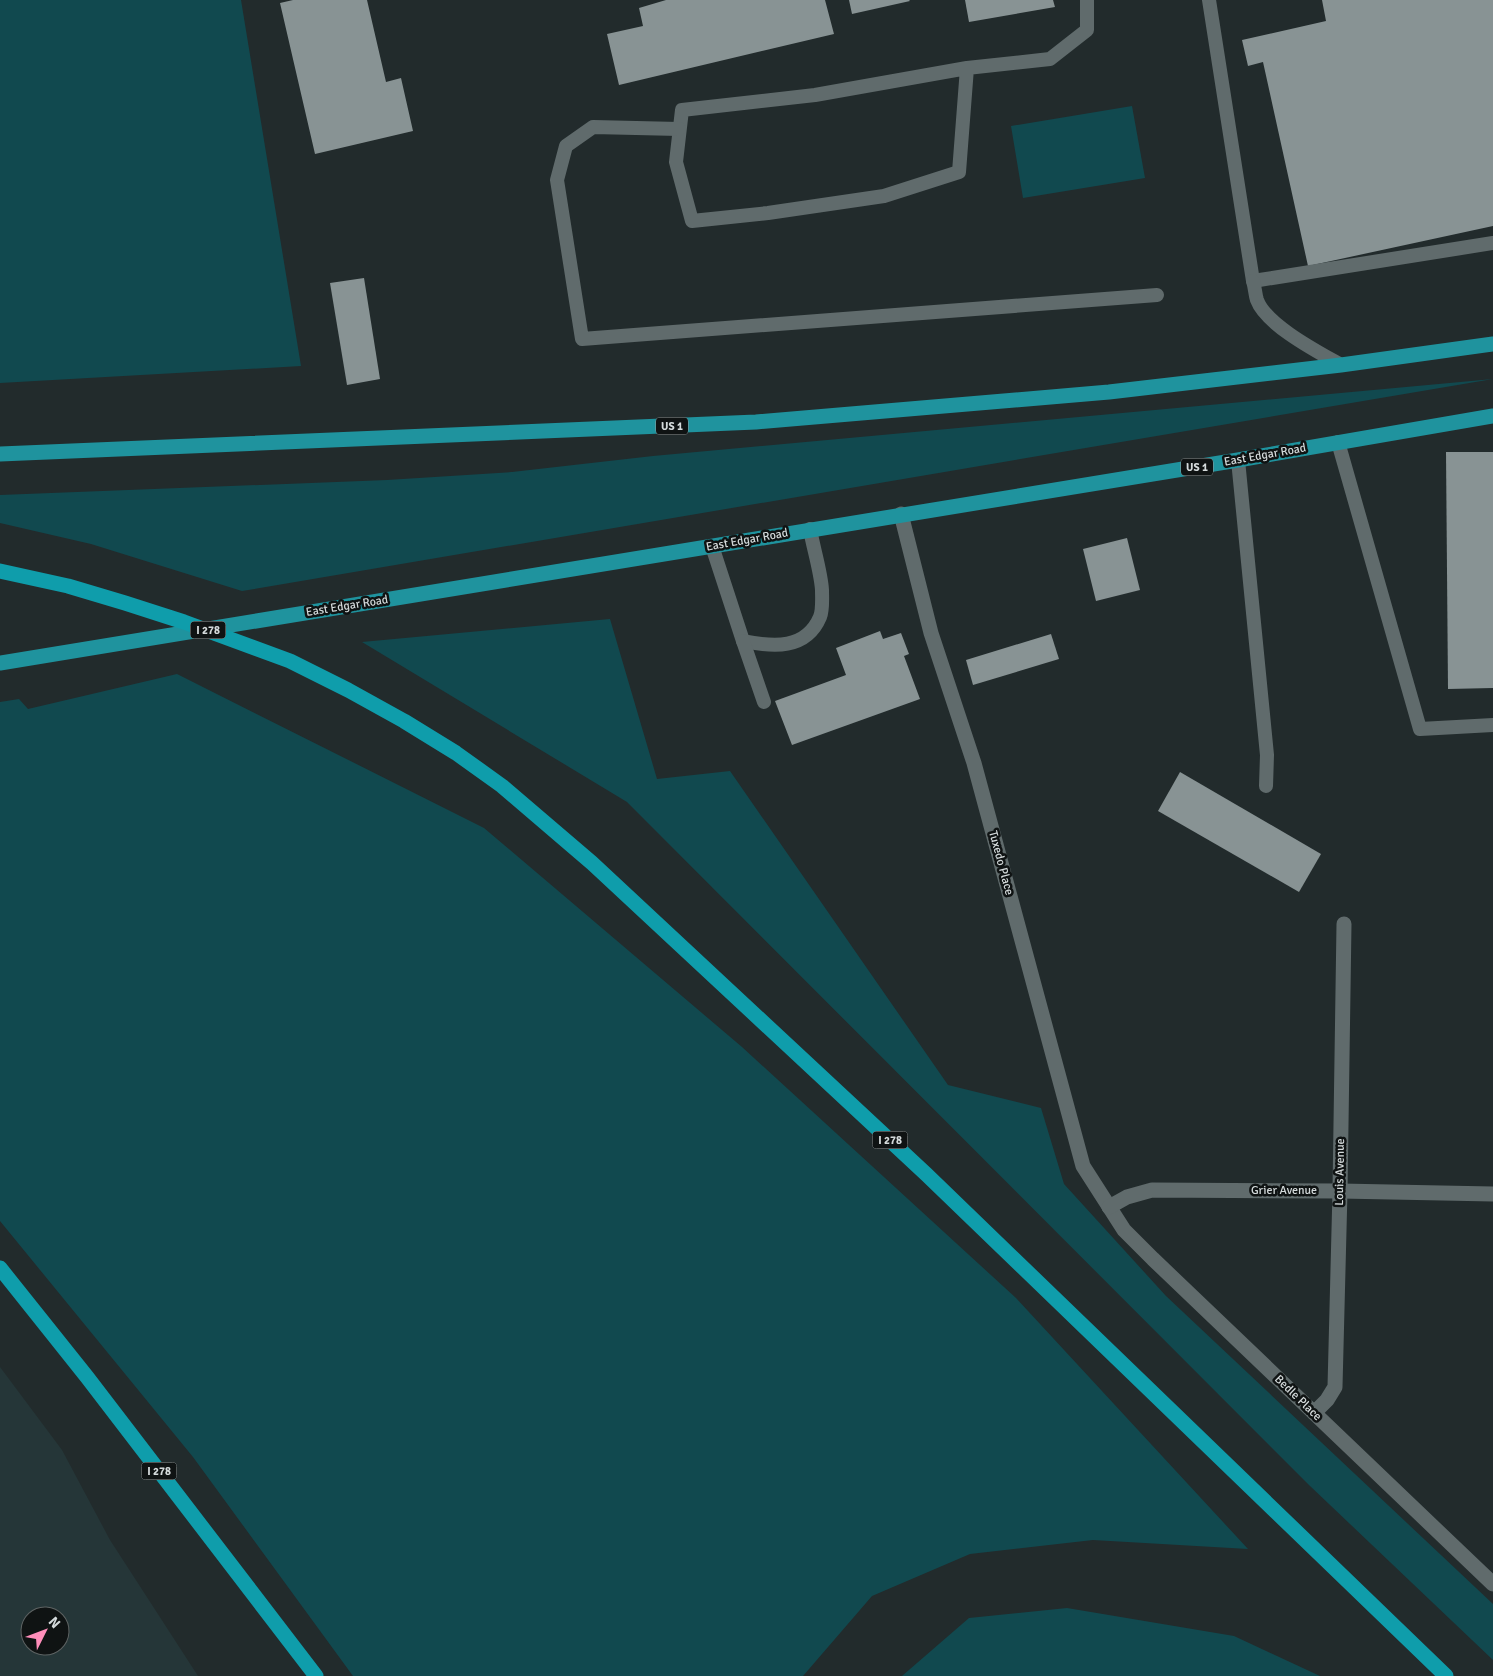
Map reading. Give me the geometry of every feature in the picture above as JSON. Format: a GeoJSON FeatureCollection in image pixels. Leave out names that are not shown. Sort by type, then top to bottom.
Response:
{"type":"FeatureCollection","features":[{"type":"Feature","properties":{"kind":"highway","name":"US 1"},"geometry":{"type":"LineString","coordinates":[[0,454],[756,422],[1108,392],[1341,365],[1493,344]]}},
{"type":"Feature","properties":{"kind":"highway","name":"East Edgar Road"},"geometry":{"type":"LineString","coordinates":[[0,663],[1238,460],[1493,416]]}},
{"type":"Feature","properties":{"kind":"highway","name":"I 278"},"geometry":{"type":"LineString","coordinates":[[0,571],[68,586],[192,624],[290,662],[348,690],[404,721],[456,753],[502,786],[564,839],[680,944],[933,1180],[1446,1676]]}},
{"type":"Feature","properties":{"kind":"highway","name":"I 278"},"geometry":{"type":"LineString","coordinates":[[0,1268],[88,1377],[316,1676]]}},
{"type":"Feature","properties":{"kind":"street","name":"Tuxedo Place"},"geometry":{"type":"LineString","coordinates":[[901,514],[931,633],[974,763],[1083,1166],[1108,1207]]}},
{"type":"Feature","properties":{"kind":"street","name":"Louis Avenue"},"geometry":{"type":"LineString","coordinates":[[1314,1413],[1327,1400],[1335,1387],[1344,924]]}},
{"type":"Feature","properties":{"kind":"street","name":"Grier Avenue"},"geometry":{"type":"LineString","coordinates":[[1108,1207],[1127,1196],[1152,1190],[1340,1190],[1493,1194]]}},
{"type":"Feature","properties":{"kind":"street","name":"Bedle Place"},"geometry":{"type":"LineString","coordinates":[[1108,1207],[1124,1230],[1153,1260],[1493,1584]]}},
{"type":"Feature","properties":{"kind":"lane"},"geometry":{"type":"LineString","coordinates":[[967,68],[959,172],[884,196],[692,222],[676,162],[682,110],[815,95],[967,68],[1050,59],[1087,30],[1087,0]]}},
{"type":"Feature","properties":{"kind":"lane"},"geometry":{"type":"LineString","coordinates":[[1208,0],[1258,302],[1293,337],[1341,365]]}},
{"type":"Feature","properties":{"kind":"lane"},"geometry":{"type":"LineString","coordinates":[[679,130],[593,127],[566,146],[557,180],[582,339],[1157,295]]}},
{"type":"Feature","properties":{"kind":"lane"},"geometry":{"type":"LineString","coordinates":[[1253,280],[1493,243]]}},
{"type":"Feature","properties":{"kind":"lane"},"geometry":{"type":"LineString","coordinates":[[1338,442],[1420,729],[1493,725]]}},
{"type":"Feature","properties":{"kind":"lane"},"geometry":{"type":"LineString","coordinates":[[1238,460],[1267,755],[1266,786]]}},
{"type":"Feature","properties":{"kind":"lane"},"geometry":{"type":"LineString","coordinates":[[743,641],[766,646],[794,643],[807,636],[821,616],[822,588],[810,529]]}},
{"type":"Feature","properties":{"kind":"lane"},"geometry":{"type":"LineString","coordinates":[[712,546],[764,702]]}},
{"type":"Feature","properties":{"kind":"shaded area"},"geometry":{"type":"Polygon","coordinates":[[[0,0],[241,0],[301,366],[0,383],[0,0]]]}},
{"type":"Feature","properties":{"kind":"shaded area"},"geometry":{"type":"Polygon","coordinates":[[[1132,106],[1145,178],[1023,198],[1011,126],[1132,106]]]}},
{"type":"Feature","properties":{"kind":"shaded area"},"geometry":{"type":"Polygon","coordinates":[[[1493,379],[242,591],[91,544],[0,523],[0,495],[387,480],[512,472],[653,456],[1493,379]]]}},
{"type":"Feature","properties":{"kind":"shaded area"},"geometry":{"type":"Polygon","coordinates":[[[610,619],[657,779],[730,771],[948,1085],[1041,1108],[1064,1184],[1166,1296],[1493,1604],[1493,1660],[1309,1485],[627,802],[362,642],[610,619]]]}},
{"type":"Feature","properties":{"kind":"shaded area"},"geometry":{"type":"Polygon","coordinates":[[[177,674],[484,828],[742,1047],[1016,1298],[1248,1549],[1093,1540],[970,1554],[872,1596],[803,1676],[353,1676],[193,1457],[0,1221],[0,702],[19,699],[28,709],[177,674]]]}},
{"type":"Feature","properties":{"kind":"shaded area"},"geometry":{"type":"Polygon","coordinates":[[[0,1367],[62,1450],[110,1540],[198,1676],[0,1676],[0,1367]]]}},
{"type":"Feature","properties":{"kind":"shaded area"},"geometry":{"type":"Polygon","coordinates":[[[1067,1608],[1234,1636],[1320,1676],[902,1676],[969,1618],[1067,1608]]]}},
{"type":"Feature","properties":{"kind":"building"},"geometry":{"type":"Polygon","coordinates":[[[293,0],[367,0],[386,82],[401,78],[413,131],[315,154],[280,3],[293,0]]]}},
{"type":"Feature","properties":{"kind":"building"},"geometry":{"type":"Polygon","coordinates":[[[666,0],[825,0],[834,34],[619,85],[607,34],[643,26],[639,8],[666,0]]]}},
{"type":"Feature","properties":{"kind":"building"},"geometry":{"type":"Polygon","coordinates":[[[849,0],[909,0],[910,1],[852,14],[849,0]]]}},
{"type":"Feature","properties":{"kind":"building"},"geometry":{"type":"Polygon","coordinates":[[[965,0],[1053,0],[1055,7],[969,22],[965,0]]]}},
{"type":"Feature","properties":{"kind":"building"},"geometry":{"type":"Polygon","coordinates":[[[1322,0],[1493,0],[1493,226],[1308,266],[1263,62],[1248,66],[1242,40],[1326,21],[1322,0]]]}},
{"type":"Feature","properties":{"kind":"building"},"geometry":{"type":"Polygon","coordinates":[[[364,278],[380,379],[347,385],[330,283],[364,278]]]}},
{"type":"Feature","properties":{"kind":"building"},"geometry":{"type":"Polygon","coordinates":[[[1446,452],[1493,452],[1493,688],[1448,689],[1446,452]]]}},
{"type":"Feature","properties":{"kind":"building"},"geometry":{"type":"Polygon","coordinates":[[[1127,538],[1140,590],[1096,601],[1083,549],[1127,538]]]}},
{"type":"Feature","properties":{"kind":"building"},"geometry":{"type":"Polygon","coordinates":[[[880,631],[883,639],[901,633],[909,654],[904,656],[920,699],[792,745],[775,701],[846,675],[836,648],[880,631]]]}},
{"type":"Feature","properties":{"kind":"building"},"geometry":{"type":"Polygon","coordinates":[[[1051,634],[1059,659],[973,685],[966,660],[1051,634]]]}},
{"type":"Feature","properties":{"kind":"building"},"geometry":{"type":"Polygon","coordinates":[[[1180,772],[1321,854],[1299,892],[1158,811],[1180,772]]]}}]}
